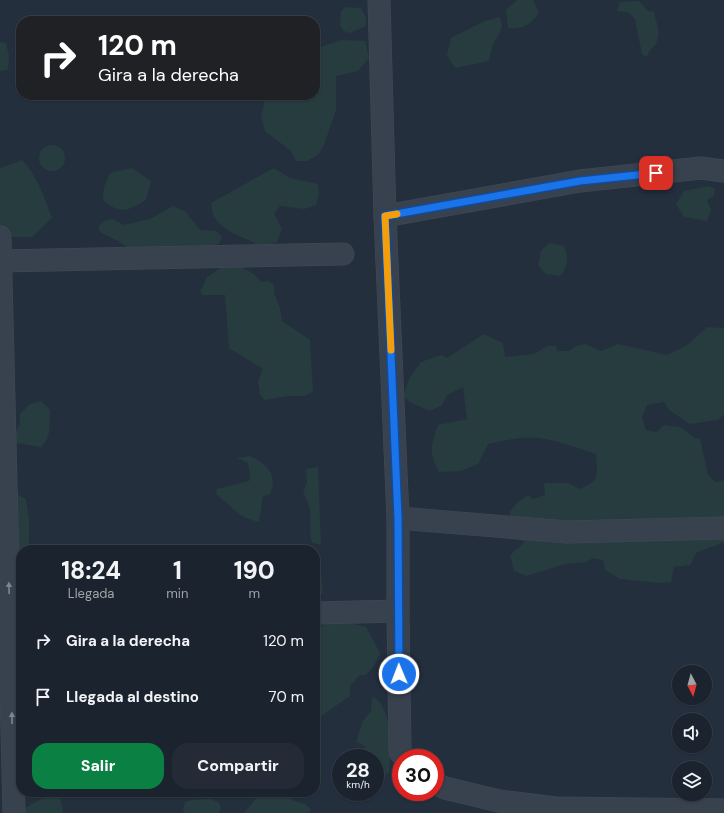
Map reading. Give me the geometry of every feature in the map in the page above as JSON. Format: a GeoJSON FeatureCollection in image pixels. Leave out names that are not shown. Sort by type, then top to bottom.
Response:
{"type":"FeatureCollection","features":[{"type":"Feature","properties":{"kind":"street"},"geometry":{"type":"LineString","coordinates":[[379,0],[385,216],[398,518],[400,749]]}},
{"type":"Feature","properties":{"kind":"street"},"geometry":{"type":"LineString","coordinates":[[385,216],[580,181],[700,168],[724,171]]}},
{"type":"Feature","properties":{"kind":"street"},"geometry":{"type":"LineString","coordinates":[[0,238],[14,813]]}},
{"type":"Feature","properties":{"kind":"street"},"geometry":{"type":"LineString","coordinates":[[0,261],[342,254]]}},
{"type":"Feature","properties":{"kind":"street"},"geometry":{"type":"LineString","coordinates":[[398,518],[567,532],[724,528]]}},
{"type":"Feature","properties":{"kind":"street"},"geometry":{"type":"LineString","coordinates":[[320,613],[398,611]]}},
{"type":"Feature","properties":{"kind":"street"},"geometry":{"type":"LineString","coordinates":[[444,787],[499,801],[556,808],[687,812],[724,810]]}},
{"type":"Feature","properties":{"kind":"green space"},"geometry":{"type":"Polygon","coordinates":[[[517,0],[533,0],[539,13],[532,21],[522,27],[508,28],[506,10],[517,0]]]}},
{"type":"Feature","properties":{"kind":"green space"},"geometry":{"type":"Polygon","coordinates":[[[639,1],[648,11],[654,12],[658,28],[657,41],[648,55],[645,56],[642,54],[635,19],[628,12],[617,11],[620,2],[639,1]]]}},
{"type":"Feature","properties":{"kind":"green space"},"geometry":{"type":"Polygon","coordinates":[[[345,7],[361,8],[366,17],[366,26],[350,33],[344,31],[340,25],[341,12],[345,7]]]}},
{"type":"Feature","properties":{"kind":"green space"},"geometry":{"type":"Polygon","coordinates":[[[500,17],[502,26],[492,47],[489,61],[455,68],[447,55],[451,38],[485,21],[500,17]]]}},
{"type":"Feature","properties":{"kind":"green space"},"geometry":{"type":"Polygon","coordinates":[[[341,40],[365,41],[369,58],[358,71],[336,76],[336,110],[324,145],[319,154],[307,161],[296,161],[291,151],[265,131],[261,117],[265,100],[320,100],[320,47],[341,40]]]}},
{"type":"Feature","properties":{"kind":"green space"},"geometry":{"type":"Polygon","coordinates":[[[0,42],[6,43],[9,56],[8,70],[0,71],[0,42]]]}},
{"type":"Feature","properties":{"kind":"green space"},"geometry":{"type":"Polygon","coordinates":[[[52,145],[61,149],[65,158],[61,167],[52,171],[43,167],[39,158],[43,149],[52,145]]]}},
{"type":"Feature","properties":{"kind":"green space"},"geometry":{"type":"Polygon","coordinates":[[[22,160],[36,180],[52,218],[32,237],[3,237],[0,234],[0,168],[22,160]]]}},
{"type":"Feature","properties":{"kind":"green space"},"geometry":{"type":"Polygon","coordinates":[[[132,168],[151,181],[146,200],[129,209],[124,210],[114,208],[103,200],[104,187],[110,173],[132,168]]]}},
{"type":"Feature","properties":{"kind":"green space"},"geometry":{"type":"Polygon","coordinates":[[[274,168],[290,178],[318,184],[319,195],[316,205],[304,209],[280,206],[274,214],[282,229],[277,242],[261,246],[230,232],[219,223],[214,217],[211,203],[274,168]]]}},
{"type":"Feature","properties":{"kind":"green space"},"geometry":{"type":"Polygon","coordinates":[[[708,186],[715,189],[714,196],[707,200],[711,210],[707,221],[684,217],[676,204],[684,191],[708,186]]]}},
{"type":"Feature","properties":{"kind":"green space"},"geometry":{"type":"Polygon","coordinates":[[[173,206],[185,211],[200,230],[216,231],[222,237],[219,244],[211,246],[131,250],[118,241],[100,232],[98,226],[106,220],[113,219],[124,225],[150,219],[173,206]]]}},
{"type":"Feature","properties":{"kind":"green space"},"geometry":{"type":"Polygon","coordinates":[[[549,243],[564,246],[566,250],[567,261],[560,276],[546,274],[538,265],[541,251],[549,243]]]}},
{"type":"Feature","properties":{"kind":"green space"},"geometry":{"type":"Polygon","coordinates":[[[231,261],[254,274],[261,282],[268,281],[274,285],[274,293],[280,308],[282,321],[310,340],[313,392],[304,396],[287,396],[265,400],[260,395],[258,381],[263,369],[229,348],[225,295],[203,295],[200,292],[207,277],[231,261]]]}},
{"type":"Feature","properties":{"kind":"green space"},"geometry":{"type":"Polygon","coordinates":[[[707,327],[724,328],[724,414],[718,420],[690,424],[669,410],[664,402],[647,405],[642,418],[646,430],[656,432],[664,425],[680,427],[695,438],[700,439],[708,475],[716,482],[724,480],[724,542],[696,553],[690,565],[674,567],[671,582],[658,583],[620,579],[605,570],[603,560],[593,558],[586,562],[565,564],[526,576],[514,571],[510,555],[524,543],[511,527],[510,511],[518,502],[528,495],[533,499],[545,495],[544,483],[569,483],[579,489],[591,483],[597,472],[596,454],[550,440],[540,438],[517,438],[488,444],[478,464],[460,471],[439,472],[433,459],[432,443],[438,425],[467,419],[463,387],[447,395],[442,405],[430,411],[410,402],[403,397],[409,379],[421,362],[441,355],[447,358],[484,334],[503,343],[505,357],[534,354],[547,346],[556,346],[557,351],[569,351],[576,346],[585,344],[601,351],[618,344],[667,355],[686,346],[707,327]]]}},
{"type":"Feature","properties":{"kind":"green space"},"geometry":{"type":"Polygon","coordinates":[[[41,401],[50,410],[49,430],[45,443],[41,447],[16,443],[14,435],[20,424],[20,414],[30,404],[41,401]]]}},
{"type":"Feature","properties":{"kind":"green space"},"geometry":{"type":"Polygon","coordinates":[[[249,456],[266,466],[270,471],[273,482],[269,495],[263,496],[259,522],[240,514],[216,494],[217,489],[249,481],[250,476],[248,463],[237,458],[249,456]]]}},
{"type":"Feature","properties":{"kind":"green space"},"geometry":{"type":"Polygon","coordinates":[[[318,467],[321,545],[312,543],[309,507],[303,493],[307,482],[306,469],[318,467]]]}},
{"type":"Feature","properties":{"kind":"green space"},"geometry":{"type":"Polygon","coordinates":[[[10,491],[26,499],[29,520],[29,545],[16,545],[16,564],[11,569],[10,491]]]}},
{"type":"Feature","properties":{"kind":"green space"},"geometry":{"type":"Polygon","coordinates":[[[320,573],[321,573],[323,594],[320,594],[320,573]]]}},
{"type":"Feature","properties":{"kind":"green space"},"geometry":{"type":"Polygon","coordinates":[[[326,623],[350,623],[366,627],[380,653],[375,664],[366,675],[360,675],[350,686],[350,696],[320,717],[320,627],[326,623]]]}},
{"type":"Feature","properties":{"kind":"green space"},"geometry":{"type":"Polygon","coordinates":[[[372,697],[379,702],[384,709],[387,719],[390,742],[389,772],[384,776],[384,749],[364,749],[365,746],[356,742],[363,721],[371,711],[372,697]]]}},
{"type":"Feature","properties":{"kind":"green space"},"geometry":{"type":"Polygon","coordinates":[[[44,797],[56,797],[60,798],[63,810],[62,813],[9,813],[25,808],[44,797]]]}},
{"type":"Feature","properties":{"kind":"green space"},"geometry":{"type":"Polygon","coordinates":[[[257,797],[291,797],[292,800],[305,804],[311,809],[309,813],[244,813],[257,797]]]}},
{"type":"Feature","properties":{"kind":"green space"},"geometry":{"type":"Polygon","coordinates":[[[212,799],[219,803],[221,808],[219,813],[185,813],[183,809],[185,802],[191,800],[212,799]]]}},
{"type":"Feature","properties":{"kind":"slow traffic"},"geometry":{"type":"LineString","coordinates":[[391,350],[385,216],[397,214]]}},
{"type":"Feature","properties":{"kind":"route"},"geometry":{"type":"LineString","coordinates":[[399,674],[398,518],[385,216],[580,181],[656,173]]}}]}
